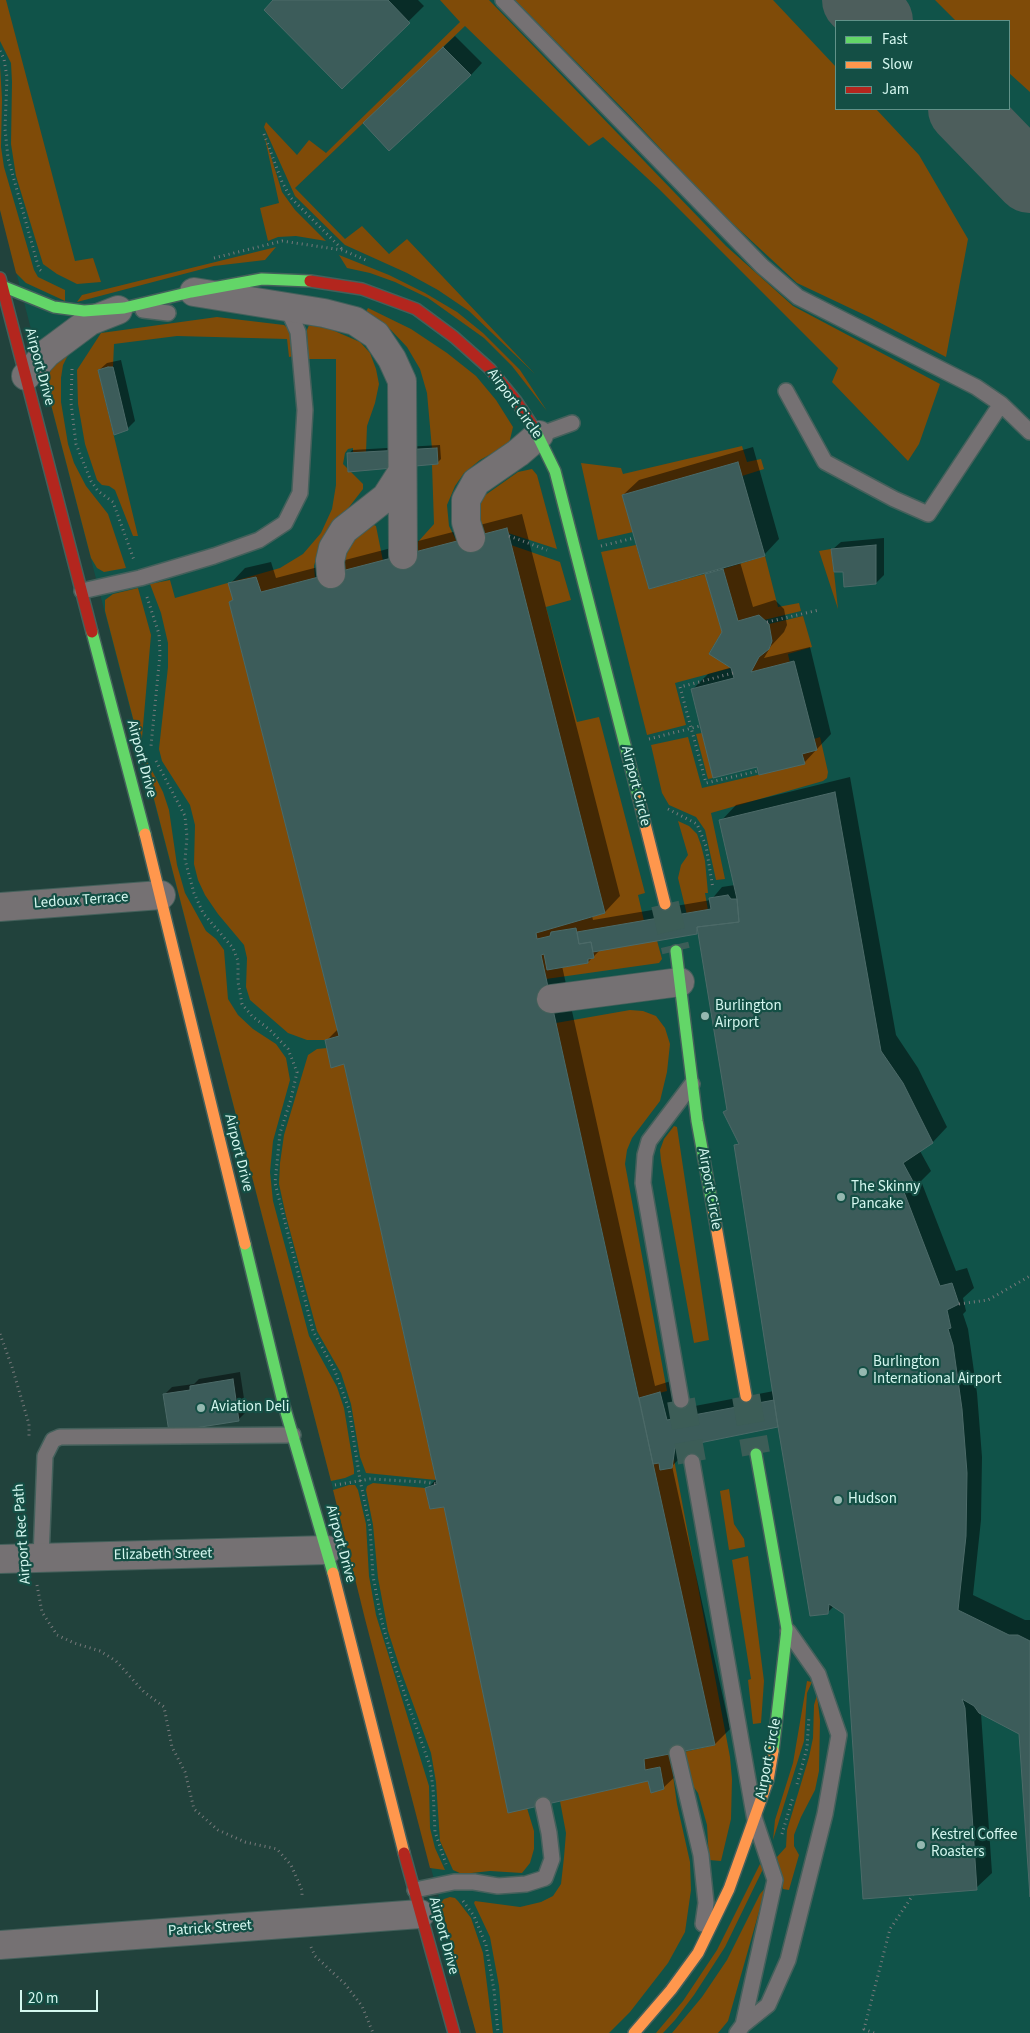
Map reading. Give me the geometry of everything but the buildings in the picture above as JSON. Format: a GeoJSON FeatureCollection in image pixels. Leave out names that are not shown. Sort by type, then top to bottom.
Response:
{"type":"FeatureCollection","features":[{"type":"Feature","properties":{"kind":"street","name":"Airport Circle"},"geometry":{"type":"LineString","coordinates":[[26,376],[47,353],[90,321],[124,308],[192,292],[262,279],[304,280],[362,289],[416,309],[454,337],[490,368],[516,401],[539,435],[555,472],[665,904]]}},
{"type":"Feature","properties":{"kind":"street","name":"Airport Circle"},"geometry":{"type":"LineString","coordinates":[[1,282],[54,307],[84,311],[124,308]]}},
{"type":"Feature","properties":{"kind":"street","name":"Airport Drive"},"geometry":{"type":"LineString","coordinates":[[1,282],[8,339],[26,376],[161,895],[276,1373],[327,1550],[418,1902],[454,2033]]}},
{"type":"Feature","properties":{"kind":"street"},"geometry":{"type":"LineString","coordinates":[[192,292],[324,313],[356,321],[376,335],[392,359],[402,381],[403,555]]}},
{"type":"Feature","properties":{"kind":"street"},"geometry":{"type":"LineString","coordinates":[[470,538],[466,522],[466,500],[476,482],[518,453],[539,435]]}},
{"type":"Feature","properties":{"kind":"street"},"geometry":{"type":"LineString","coordinates":[[332,574],[330,561],[333,548],[344,530],[386,497],[402,472]]}},
{"type":"Feature","properties":{"kind":"street","name":"Ledoux Terrace"},"geometry":{"type":"LineString","coordinates":[[0,907],[161,895]]}},
{"type":"Feature","properties":{"kind":"street","name":"Airport Circle"},"geometry":{"type":"LineString","coordinates":[[676,951],[697,1121],[746,1396]]}},
{"type":"Feature","properties":{"kind":"street"},"geometry":{"type":"LineString","coordinates":[[551,998],[680,982]]}},
{"type":"Feature","properties":{"kind":"street","name":"Airport Circle"},"geometry":{"type":"LineString","coordinates":[[634,2033],[671,1990],[698,1953],[729,1889],[768,1780],[776,1736],[786,1629],[756,1454]]}},
{"type":"Feature","properties":{"kind":"street","name":"Elizabeth Street"},"geometry":{"type":"LineString","coordinates":[[0,1559],[327,1550]]}},
{"type":"Feature","properties":{"kind":"street","name":"Patrick Street"},"geometry":{"type":"LineString","coordinates":[[0,1945],[303,1922],[418,1902]]}},
{"type":"Feature","properties":{"kind":"lane"},"geometry":{"type":"LineString","coordinates":[[503,0],[762,266],[798,297],[976,387],[1002,404],[1030,432]]}},
{"type":"Feature","properties":{"kind":"lane"},"geometry":{"type":"LineString","coordinates":[[124,308],[168,313]]}},
{"type":"Feature","properties":{"kind":"lane"},"geometry":{"type":"LineString","coordinates":[[82,591],[140,578],[259,540],[285,523],[300,493],[305,410],[298,332],[287,308]]}},
{"type":"Feature","properties":{"kind":"lane"},"geometry":{"type":"LineString","coordinates":[[786,391],[824,462],[894,499],[928,514],[1002,404]]}},
{"type":"Feature","properties":{"kind":"lane"},"geometry":{"type":"LineString","coordinates":[[539,435],[572,423]]}},
{"type":"Feature","properties":{"kind":"lane"},"geometry":{"type":"LineString","coordinates":[[682,1400],[643,1182],[645,1155],[649,1141],[692,1084]]}},
{"type":"Feature","properties":{"kind":"lane"},"geometry":{"type":"LineString","coordinates":[[37,1558],[45,1456],[53,1440],[60,1437],[293,1435]]}},
{"type":"Feature","properties":{"kind":"lane"},"geometry":{"type":"LineString","coordinates":[[692,1462],[755,1820],[775,1880],[740,2029]]}},
{"type":"Feature","properties":{"kind":"lane"},"geometry":{"type":"LineString","coordinates":[[740,2029],[768,2004],[788,1960],[824,1814],[839,1735],[818,1674],[786,1629]]}},
{"type":"Feature","properties":{"kind":"lane"},"geometry":{"type":"LineString","coordinates":[[677,1753],[701,1855],[706,1903],[698,1953]]}},
{"type":"Feature","properties":{"kind":"lane"},"geometry":{"type":"LineString","coordinates":[[418,1902],[454,1882],[474,1882],[498,1886],[526,1884],[545,1878],[552,1860],[543,1805]]}},
{"type":"Feature","properties":{"kind":"path"},"geometry":{"type":"LineString","coordinates":[[0,51],[4,59],[7,77],[6,128],[11,174],[39,268],[48,277]]}},
{"type":"Feature","properties":{"kind":"path"},"geometry":{"type":"LineString","coordinates":[[264,134],[282,182],[291,198],[342,250]]}},
{"type":"Feature","properties":{"kind":"path"},"geometry":{"type":"LineString","coordinates":[[75,363],[71,371],[71,403],[76,444],[91,481],[98,491],[113,502],[135,564]]}},
{"type":"Feature","properties":{"kind":"path"},"geometry":{"type":"LineString","coordinates":[[610,544],[634,538]]}},
{"type":"Feature","properties":{"kind":"path"},"geometry":{"type":"LineString","coordinates":[[146,596],[159,634],[160,654],[151,750]]}},
{"type":"Feature","properties":{"kind":"path"},"geometry":{"type":"LineString","coordinates":[[767,622],[819,610]]}},
{"type":"Feature","properties":{"kind":"path"},"geometry":{"type":"LineString","coordinates":[[733,673],[680,687],[706,783],[758,771]]}},
{"type":"Feature","properties":{"kind":"path"},"geometry":{"type":"LineString","coordinates":[[661,737],[700,726]]}},
{"type":"Feature","properties":{"kind":"path"},"geometry":{"type":"LineString","coordinates":[[155,759],[162,776],[173,791],[185,816],[188,837],[185,860],[194,893],[203,913],[233,948],[238,961],[238,982],[242,1004],[252,1016],[270,1030],[288,1049],[297,1072],[280,1133],[275,1183],[313,1331],[334,1369],[349,1409],[360,1480],[370,1528],[373,1576],[381,1618],[392,1658],[430,1766],[435,1832],[454,1882],[464,1904],[474,1916],[486,1945],[494,1990],[498,2033]]}},
{"type":"Feature","properties":{"kind":"path"},"geometry":{"type":"LineString","coordinates":[[959,1304],[988,1300],[1030,1276]]}},
{"type":"Feature","properties":{"kind":"path"},"geometry":{"type":"LineString","coordinates":[[0,1334],[29,1424],[29,1444]]}},
{"type":"Feature","properties":{"kind":"path"},"geometry":{"type":"LineString","coordinates":[[332,1486],[360,1480],[437,1484]]}},
{"type":"Feature","properties":{"kind":"path","name":"Airport Rec Path"},"geometry":{"type":"LineString","coordinates":[[37,1558],[42,1612],[57,1634],[74,1643],[100,1651],[116,1661],[144,1692],[164,1707],[172,1748],[185,1772],[194,1809],[218,1830],[245,1842],[277,1849],[291,1865],[302,1890],[303,1922],[315,1956],[345,1984],[362,2006],[373,2033]]}},
{"type":"Feature","properties":{"kind":"path"},"geometry":{"type":"LineString","coordinates":[[874,2033],[864,2029],[890,1929],[913,1895]]}},
{"type":"Feature","properties":{"kind":"shaded area"},"geometry":{"type":"Polygon","coordinates":[[[0,0],[1030,0],[1030,2033],[476,2033],[399,1751],[331,1481],[0,210],[0,0]]]}},
{"type":"Feature","properties":{"kind":"shaded area"},"geometry":{"type":"Polygon","coordinates":[[[0,0],[6,0],[75,261],[93,258],[101,282],[77,284],[57,274],[43,264],[16,176],[11,144],[11,63],[0,41],[0,0]]]}},
{"type":"Feature","properties":{"kind":"shaded area"},"geometry":{"type":"Polygon","coordinates":[[[440,0],[489,0],[726,246],[793,306],[940,384],[919,444],[908,461],[832,382],[838,368],[659,189],[603,137],[589,146],[465,26],[295,188],[345,239],[362,226],[389,254],[407,239],[535,374],[469,311],[438,290],[407,273],[345,245],[295,196],[264,127],[266,122],[297,155],[309,140],[326,153],[460,22],[440,0]]]}},
{"type":"Feature","properties":{"kind":"shaded area"},"geometry":{"type":"Polygon","coordinates":[[[515,0],[773,0],[835,66],[835,110],[877,110],[919,155],[968,239],[946,357],[869,317],[797,283],[716,208],[630,116],[515,0]]]}},
{"type":"Feature","properties":{"kind":"shaded area"},"geometry":{"type":"Polygon","coordinates":[[[935,0],[1030,0],[1030,92],[1010,74],[1010,20],[955,20],[935,0]]]}},
{"type":"Feature","properties":{"kind":"shaded area"},"geometry":{"type":"Polygon","coordinates":[[[0,66],[2,99],[1,147],[4,167],[34,270],[38,277],[65,290],[65,301],[26,283],[16,273],[0,210],[0,66]]]}},
{"type":"Feature","properties":{"kind":"shaded area"},"geometry":{"type":"Polygon","coordinates":[[[264,134],[282,192],[295,210],[326,241],[296,236],[278,237],[268,241],[260,208],[279,203],[264,134]]]}},
{"type":"Feature","properties":{"kind":"shaded area"},"geometry":{"type":"Polygon","coordinates":[[[276,247],[265,260],[214,266],[77,302],[82,295],[276,247]]]}},
{"type":"Feature","properties":{"kind":"shaded area"},"geometry":{"type":"Polygon","coordinates":[[[339,255],[389,275],[457,312],[483,333],[520,370],[547,411],[512,366],[484,338],[428,298],[395,282],[370,273],[347,268],[339,255]]]}},
{"type":"Feature","properties":{"kind":"shaded area"},"geometry":{"type":"Polygon","coordinates":[[[368,308],[411,329],[447,353],[476,376],[496,400],[513,427],[509,444],[480,460],[464,473],[455,486],[447,505],[449,526],[457,542],[415,552],[417,543],[434,524],[432,465],[438,464],[432,449],[427,393],[420,369],[407,347],[391,330],[366,312],[368,308]]]}},
{"type":"Feature","properties":{"kind":"shaded area"},"geometry":{"type":"Polygon","coordinates":[[[217,317],[284,325],[292,332],[294,356],[289,357],[287,339],[177,336],[114,344],[113,367],[98,370],[138,536],[133,536],[115,490],[109,486],[102,485],[97,480],[85,444],[78,404],[77,370],[101,333],[217,317]]]}},
{"type":"Feature","properties":{"kind":"shaded area"},"geometry":{"type":"Polygon","coordinates":[[[309,325],[330,329],[360,342],[370,353],[376,369],[379,384],[367,426],[366,452],[353,453],[353,448],[348,449],[345,453],[343,464],[363,484],[363,489],[323,541],[314,566],[315,578],[261,592],[229,584],[233,600],[229,602],[339,1036],[325,1040],[307,1040],[288,1033],[250,1000],[246,987],[247,958],[244,945],[218,914],[205,895],[198,880],[194,864],[195,825],[190,805],[162,761],[159,749],[168,667],[168,643],[161,613],[150,584],[170,580],[175,598],[280,568],[303,554],[321,533],[332,509],[336,485],[336,359],[308,359],[307,330],[309,325]]]}},
{"type":"Feature","properties":{"kind":"shaded area"},"geometry":{"type":"Polygon","coordinates":[[[71,349],[63,365],[61,378],[61,402],[68,444],[74,463],[86,486],[108,514],[126,568],[104,572],[97,568],[91,558],[48,393],[48,378],[52,367],[71,349]]]}},
{"type":"Feature","properties":{"kind":"shaded area"},"geometry":{"type":"Polygon","coordinates":[[[742,446],[747,462],[761,459],[764,469],[742,476],[738,462],[622,495],[633,532],[598,540],[581,463],[621,468],[623,474],[742,446]]]}},
{"type":"Feature","properties":{"kind":"shaded area"},"geometry":{"type":"Polygon","coordinates":[[[532,469],[537,475],[557,549],[508,533],[483,535],[479,523],[478,510],[484,496],[518,472],[532,469]]]}},
{"type":"Feature","properties":{"kind":"shaded area"},"geometry":{"type":"Polygon","coordinates":[[[370,523],[376,526],[383,561],[345,571],[343,559],[346,546],[370,523]]]}},
{"type":"Feature","properties":{"kind":"shaded area"},"geometry":{"type":"Polygon","coordinates":[[[511,545],[560,562],[571,600],[546,607],[577,722],[599,717],[645,893],[638,895],[647,934],[655,933],[662,959],[659,963],[546,979],[541,955],[544,954],[547,970],[588,963],[588,959],[594,958],[591,942],[579,944],[576,928],[551,932],[550,936],[537,939],[536,933],[605,913],[511,545]]]}},
{"type":"Feature","properties":{"kind":"shaded area"},"geometry":{"type":"Polygon","coordinates":[[[636,545],[649,589],[705,574],[722,632],[709,653],[731,668],[675,683],[686,725],[647,735],[601,552],[636,545]]]}},
{"type":"Feature","properties":{"kind":"shaded area"},"geometry":{"type":"Polygon","coordinates":[[[831,549],[834,572],[838,609],[819,551],[831,549]]]}},
{"type":"Feature","properties":{"kind":"shaded area"},"geometry":{"type":"Polygon","coordinates":[[[765,556],[778,607],[799,603],[801,611],[764,620],[738,621],[723,569],[765,556]]]}},
{"type":"Feature","properties":{"kind":"shaded area"},"geometry":{"type":"Polygon","coordinates":[[[138,588],[151,635],[141,749],[105,611],[105,600],[113,594],[138,588]]]}},
{"type":"Feature","properties":{"kind":"shaded area"},"geometry":{"type":"Polygon","coordinates":[[[803,616],[812,647],[788,654],[790,663],[751,672],[759,657],[769,649],[772,641],[769,624],[803,616]]]}},
{"type":"Feature","properties":{"kind":"shaded area"},"geometry":{"type":"Polygon","coordinates":[[[702,733],[713,778],[708,779],[696,734],[702,733]]]}},
{"type":"Feature","properties":{"kind":"shaded area"},"geometry":{"type":"Polygon","coordinates":[[[688,737],[702,788],[804,764],[802,754],[816,750],[814,739],[820,737],[828,772],[827,778],[823,781],[711,813],[725,879],[716,880],[705,830],[696,817],[669,805],[662,793],[651,745],[688,737]]]}},
{"type":"Feature","properties":{"kind":"shaded area"},"geometry":{"type":"Polygon","coordinates":[[[141,749],[163,792],[169,810],[177,865],[185,893],[206,931],[216,939],[224,950],[228,999],[238,1015],[253,1029],[276,1044],[286,1058],[290,1080],[273,1141],[270,1172],[273,1201],[309,1336],[337,1387],[344,1408],[354,1469],[354,1474],[345,1478],[331,1481],[141,749]]]}},
{"type":"Feature","properties":{"kind":"shaded area"},"geometry":{"type":"Polygon","coordinates":[[[678,821],[689,826],[697,834],[701,845],[705,861],[708,893],[705,893],[709,916],[688,919],[678,878],[681,865],[688,855],[678,821]]]}},
{"type":"Feature","properties":{"kind":"shaded area"},"geometry":{"type":"Polygon","coordinates":[[[630,1010],[643,1011],[656,1016],[665,1028],[670,1044],[667,1072],[660,1101],[632,1138],[627,1150],[625,1164],[667,1391],[639,1398],[556,1023],[630,1010]]]}},
{"type":"Feature","properties":{"kind":"shaded area"},"geometry":{"type":"Polygon","coordinates":[[[327,1048],[331,1068],[344,1064],[436,1480],[366,1473],[360,1457],[351,1404],[341,1373],[317,1331],[286,1216],[279,1184],[284,1135],[308,1055],[317,1049],[327,1048]]]}},
{"type":"Feature","properties":{"kind":"shaded area"},"geometry":{"type":"Polygon","coordinates":[[[674,1126],[677,1127],[709,1340],[694,1343],[661,1161],[660,1150],[664,1139],[674,1126]]]}},
{"type":"Feature","properties":{"kind":"shaded area"},"geometry":{"type":"Polygon","coordinates":[[[673,1454],[730,1757],[732,1779],[731,1819],[721,1861],[709,1860],[707,1825],[698,1793],[688,1779],[684,1752],[715,1745],[653,1464],[659,1463],[661,1470],[672,1468],[673,1454]]]}},
{"type":"Feature","properties":{"kind":"shaded area"},"geometry":{"type":"Polygon","coordinates":[[[373,1483],[425,1488],[430,1509],[444,1507],[508,1812],[527,1808],[534,1831],[534,1849],[530,1863],[522,1873],[490,1871],[462,1874],[453,1870],[440,1841],[436,1782],[431,1753],[388,1631],[378,1578],[373,1525],[366,1490],[367,1486],[373,1483]]]}},
{"type":"Feature","properties":{"kind":"shaded area"},"geometry":{"type":"Polygon","coordinates":[[[355,1485],[358,1490],[366,1524],[369,1576],[376,1615],[429,1786],[430,1828],[435,1848],[445,1870],[430,1868],[365,1619],[333,1490],[355,1485]]]}},
{"type":"Feature","properties":{"kind":"shaded area"},"geometry":{"type":"Polygon","coordinates":[[[729,1489],[734,1524],[744,1539],[745,1547],[729,1550],[720,1491],[729,1489]]]}},
{"type":"Feature","properties":{"kind":"shaded area"},"geometry":{"type":"Polygon","coordinates":[[[748,1556],[764,1681],[761,1723],[753,1724],[748,1680],[751,1679],[732,1560],[748,1556]]]}},
{"type":"Feature","properties":{"kind":"shaded area"},"geometry":{"type":"Polygon","coordinates":[[[807,1681],[812,1682],[807,1693],[804,1741],[773,1840],[775,1820],[793,1763],[807,1681]]]}},
{"type":"Feature","properties":{"kind":"shaded area"},"geometry":{"type":"Polygon","coordinates":[[[817,1695],[820,1720],[819,1771],[815,1790],[794,1835],[794,1846],[799,1855],[789,1890],[783,1889],[777,1857],[786,1847],[787,1830],[809,1757],[813,1738],[814,1705],[817,1695]]]}},
{"type":"Feature","properties":{"kind":"shaded area"},"geometry":{"type":"Polygon","coordinates":[[[670,1754],[677,1804],[690,1862],[691,1890],[685,1932],[668,1963],[630,2012],[609,2033],[503,2033],[499,1986],[490,1937],[474,1903],[475,1901],[520,1907],[541,1902],[553,1896],[561,1884],[566,1833],[560,1801],[648,1781],[651,1793],[664,1789],[660,1767],[645,1770],[644,1759],[670,1754]]]}},
{"type":"Feature","properties":{"kind":"shaded area"},"geometry":{"type":"Polygon","coordinates":[[[760,1864],[763,1869],[725,1947],[694,1995],[675,2020],[663,2033],[656,2033],[683,2001],[717,1950],[760,1864]]]}},
{"type":"Feature","properties":{"kind":"shaded area"},"geometry":{"type":"Polygon","coordinates":[[[766,1887],[728,2021],[718,2033],[672,2033],[702,1997],[727,1960],[760,1894],[766,1887]]]}},
{"type":"Feature","properties":{"kind":"shaded area"},"geometry":{"type":"Polygon","coordinates":[[[450,1897],[458,1901],[471,1918],[483,1953],[493,2033],[476,2033],[440,1903],[450,1897]]]}},
{"type":"Feature","properties":{"kind":"taxiway"},"geometry":{"type":"LineString","coordinates":[[857,0],[877,20]]}},
{"type":"Feature","properties":{"kind":"taxiway"},"geometry":{"type":"LineString","coordinates":[[964,110],[1030,178]]}},
{"type":"Feature","properties":{"kind":"tunnel"},"geometry":{"type":"LineString","coordinates":[[665,904],[676,951]]}},
{"type":"Feature","properties":{"kind":"tunnel"},"geometry":{"type":"LineString","coordinates":[[746,1396],[756,1454]]}},
{"type":"Feature","properties":{"kind":"tunnel"},"geometry":{"type":"LineString","coordinates":[[681,1400],[692,1462]]}},
{"type":"Feature","properties":{"kind":"traffic: fast"},"geometry":{"type":"LineString","coordinates":[[2,286],[54,307],[84,311],[124,308],[191,292],[262,279],[310,281]]}},
{"type":"Feature","properties":{"kind":"traffic: fast"},"geometry":{"type":"LineString","coordinates":[[534,428],[555,471],[638,796]]}},
{"type":"Feature","properties":{"kind":"traffic: fast"},"geometry":{"type":"LineString","coordinates":[[92,632],[145,834]]}},
{"type":"Feature","properties":{"kind":"traffic: fast"},"geometry":{"type":"LineString","coordinates":[[676,951],[697,1121],[713,1209]]}},
{"type":"Feature","properties":{"kind":"traffic: fast"},"geometry":{"type":"LineString","coordinates":[[245,1244],[283,1402],[333,1573]]}},
{"type":"Feature","properties":{"kind":"traffic: fast"},"geometry":{"type":"LineString","coordinates":[[756,1454],[787,1629],[773,1751]]}},
{"type":"Feature","properties":{"kind":"traffic: slow"},"geometry":{"type":"LineString","coordinates":[[638,796],[665,904]]}},
{"type":"Feature","properties":{"kind":"traffic: slow"},"geometry":{"type":"LineString","coordinates":[[145,834],[245,1244]]}},
{"type":"Feature","properties":{"kind":"traffic: slow"},"geometry":{"type":"LineString","coordinates":[[713,1209],[746,1396]]}},
{"type":"Feature","properties":{"kind":"traffic: slow"},"geometry":{"type":"LineString","coordinates":[[333,1573],[404,1853]]}},
{"type":"Feature","properties":{"kind":"traffic: slow"},"geometry":{"type":"LineString","coordinates":[[634,2033],[671,1990],[698,1953],[729,1889],[768,1780],[773,1751]]}},
{"type":"Feature","properties":{"kind":"traffic: jam"},"geometry":{"type":"LineString","coordinates":[[0,278],[92,632]]}},
{"type":"Feature","properties":{"kind":"traffic: jam"},"geometry":{"type":"LineString","coordinates":[[310,281],[362,289],[416,309],[454,337],[490,369],[516,401],[534,428]]}},
{"type":"Feature","properties":{"kind":"traffic: jam"},"geometry":{"type":"LineString","coordinates":[[404,1853],[454,2033]]}},
{"type":"Feature","properties":{"kind":"place","name":"Burlington Airport"},"geometry":{"type":"Point","coordinates":[705,1016]}},
{"type":"Feature","properties":{"kind":"place","name":"The Skinny Pancake"},"geometry":{"type":"Point","coordinates":[841,1197]}},
{"type":"Feature","properties":{"kind":"place","name":"Burlington International Airport"},"geometry":{"type":"Point","coordinates":[863,1372]}},
{"type":"Feature","properties":{"kind":"place","name":"Aviation Deli"},"geometry":{"type":"Point","coordinates":[201,1408]}},
{"type":"Feature","properties":{"kind":"place","name":"Hudson"},"geometry":{"type":"Point","coordinates":[838,1500]}},
{"type":"Feature","properties":{"kind":"place","name":"Kestrel Coffee Roasters"},"geometry":{"type":"Point","coordinates":[921,1845]}}]}
